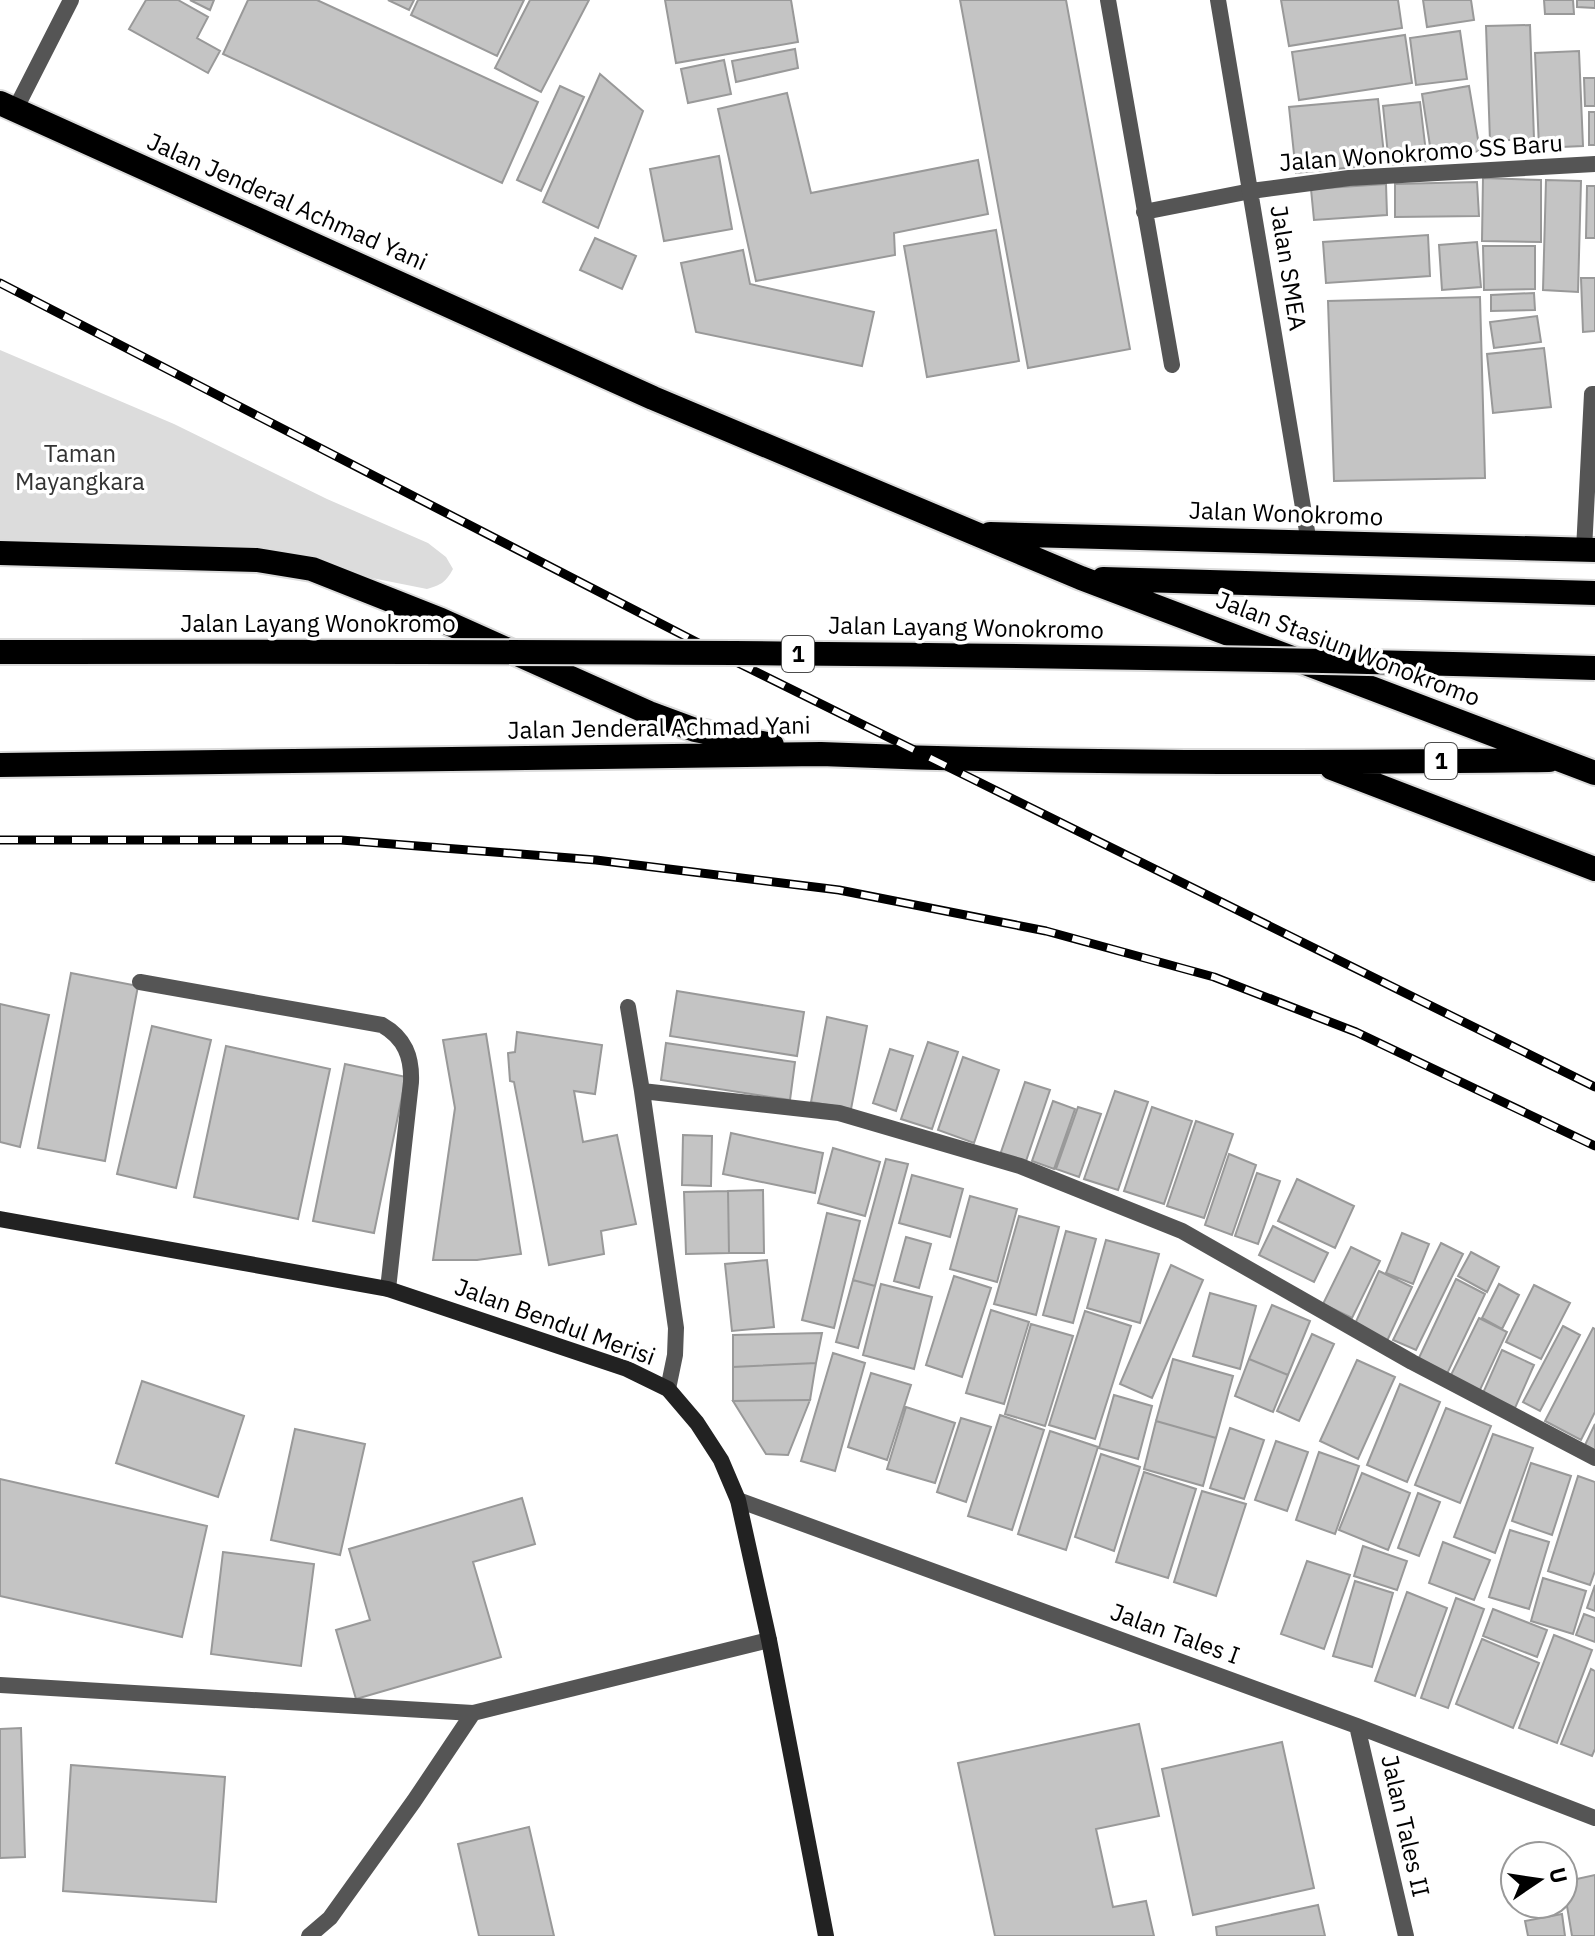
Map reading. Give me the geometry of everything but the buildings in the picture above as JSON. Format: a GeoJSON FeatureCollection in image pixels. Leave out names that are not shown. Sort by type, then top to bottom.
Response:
{"type":"FeatureCollection","features":[{"type":"Feature","properties":{"kind":"highway","name":"Jalan Jenderal Achmad Yani"},"geometry":{"type":"LineString","coordinates":[[8,107],[653,398],[1081,578]]}},
{"type":"Feature","properties":{"kind":"highway","name":"Jalan Wonokromo"},"geometry":{"type":"LineString","coordinates":[[976,534],[1590,550]]}},
{"type":"Feature","properties":{"kind":"highway"},"geometry":{"type":"LineString","coordinates":[[0,553],[212,557],[312,569],[695,730],[821,754]]}},
{"type":"Feature","properties":{"kind":"highway"},"geometry":{"type":"LineString","coordinates":[[1081,578],[1595,593]]}},
{"type":"Feature","properties":{"kind":"highway","name":"Jalan Stasiun Wonokromo"},"geometry":{"type":"LineString","coordinates":[[1081,578],[1595,773]]}},
{"type":"Feature","properties":{"kind":"highway","name":"Jalan Layang Wonokromo"},"geometry":{"type":"LineString","coordinates":[[0,652],[586,651],[1168,658],[1595,668]]}},
{"type":"Feature","properties":{"kind":"highway","name":"Jalan Jenderal Achmad Yani"},"geometry":{"type":"LineString","coordinates":[[0,765],[821,754],[937,759],[1318,763]]}},
{"type":"Feature","properties":{"kind":"highway","name":"1"},"geometry":{"type":"LineString","coordinates":[[1318,763],[1595,760]]}},
{"type":"Feature","properties":{"kind":"highway"},"geometry":{"type":"LineString","coordinates":[[1318,763],[1595,869]]}},
{"type":"Feature","properties":{"kind":"street"},"geometry":{"type":"LineString","coordinates":[[8,107],[71,0]]}},
{"type":"Feature","properties":{"kind":"street"},"geometry":{"type":"LineString","coordinates":[[1108,0],[1172,365]]}},
{"type":"Feature","properties":{"kind":"street","name":"Jalan SMEA"},"geometry":{"type":"LineString","coordinates":[[1218,0],[1309,543]]}},
{"type":"Feature","properties":{"kind":"street","name":"Jalan Wonokromo SS Baru"},"geometry":{"type":"LineString","coordinates":[[1144,212],[1251,191],[1349,178],[1595,164]]}},
{"type":"Feature","properties":{"kind":"street"},"geometry":{"type":"LineString","coordinates":[[1590,550],[1592,394],[1595,394]]}},
{"type":"Feature","properties":{"kind":"street"},"geometry":{"type":"LineString","coordinates":[[140,982],[382,1025],[402,1041],[411,1067],[411,1082],[388,1289]]}},
{"type":"Feature","properties":{"kind":"street"},"geometry":{"type":"LineString","coordinates":[[628,1007],[676,1328],[675,1355],[668,1389]]}},
{"type":"Feature","properties":{"kind":"street"},"geometry":{"type":"LineString","coordinates":[[642,1091],[839,1113],[1020,1166],[1182,1231],[1412,1362],[1595,1458]]}},
{"type":"Feature","properties":{"kind":"street","name":"Jalan Bendul Merisi"},"geometry":{"type":"LineString","coordinates":[[0,1219],[388,1289],[627,1369],[668,1389],[697,1423],[721,1460],[738,1500],[769,1640],[826,1936]]}},
{"type":"Feature","properties":{"kind":"street","name":"Jalan Tales I"},"geometry":{"type":"LineString","coordinates":[[738,1500],[1357,1726],[1595,1818]]}},
{"type":"Feature","properties":{"kind":"street"},"geometry":{"type":"LineString","coordinates":[[0,1685],[473,1713],[769,1640]]}},
{"type":"Feature","properties":{"kind":"street"},"geometry":{"type":"LineString","coordinates":[[309,1936],[330,1918],[473,1713]]}},
{"type":"Feature","properties":{"kind":"street","name":"Jalan Tales II"},"geometry":{"type":"LineString","coordinates":[[1357,1726],[1406,1936]]}},
{"type":"Feature","properties":{"kind":"green space","name":"Taman Mayangkara"},"geometry":{"type":"Polygon","coordinates":[[[0,350],[174,424],[327,499],[428,543],[446,557],[453,569],[443,582],[427,589],[247,553],[0,543],[0,350]]]}},
{"type":"Feature","properties":{"kind":"railway"},"geometry":{"type":"LineString","coordinates":[[0,283],[708,648],[1595,1087]]}},
{"type":"Feature","properties":{"kind":"railway"},"geometry":{"type":"LineString","coordinates":[[0,840],[341,840],[596,860],[839,890],[1046,931],[1214,977],[1356,1032],[1595,1146]]}}]}
